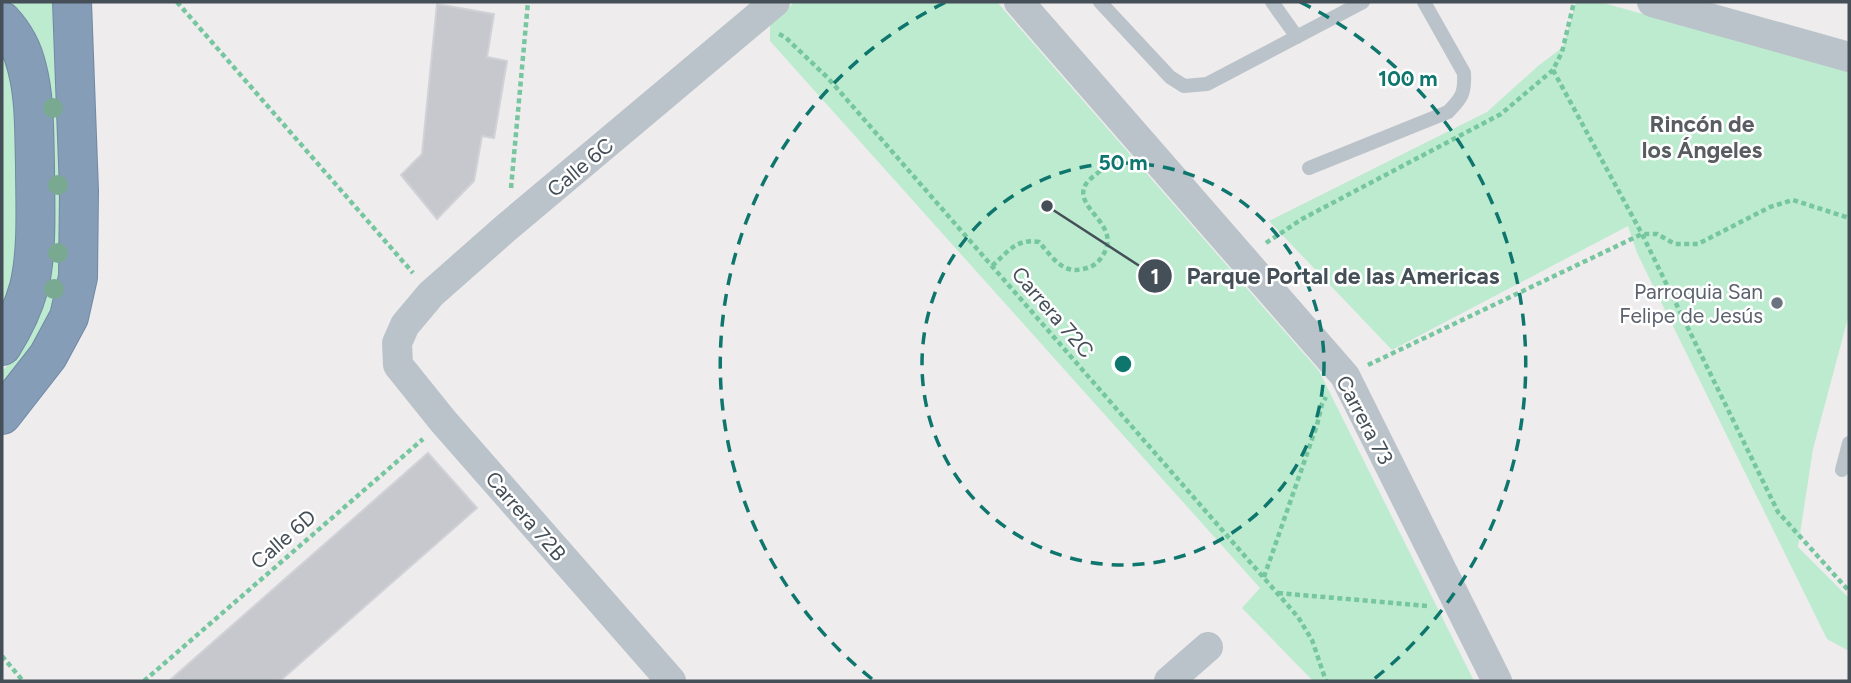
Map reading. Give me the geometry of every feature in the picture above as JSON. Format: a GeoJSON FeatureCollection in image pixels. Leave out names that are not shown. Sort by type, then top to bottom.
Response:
{"type":"FeatureCollection","features":[{"type":"Feature","properties":{"kind":"highway"},"geometry":{"type":"LineString","coordinates":[[2,415],[48,356],[69,317],[78,277],[79,191],[72,2]]}},
{"type":"Feature","properties":{"kind":"highway"},"geometry":{"type":"LineString","coordinates":[[2,21],[14,34],[27,67],[34,115],[35,190],[34,256],[29,286],[21,311],[2,346]]}},
{"type":"Feature","properties":{"kind":"street","name":"Carrera 73"},"geometry":{"type":"LineString","coordinates":[[1019,2],[1345,376],[1497,681]]}},
{"type":"Feature","properties":{"kind":"street"},"geometry":{"type":"LineString","coordinates":[[1652,2],[1849,57]]}},
{"type":"Feature","properties":{"kind":"street","name":"Calle 6C"},"geometry":{"type":"LineString","coordinates":[[397,343],[405,325],[431,294],[764,11]]}},
{"type":"Feature","properties":{"kind":"street","name":"Carrera 72B"},"geometry":{"type":"LineString","coordinates":[[397,343],[398,365],[443,421],[671,681]]}},
{"type":"Feature","properties":{"kind":"street"},"geometry":{"type":"LineString","coordinates":[[1169,681],[1208,647]]}},
{"type":"Feature","properties":{"kind":"lane"},"geometry":{"type":"LineString","coordinates":[[1100,2],[1170,77],[1184,86],[1207,84],[1363,2]]}},
{"type":"Feature","properties":{"kind":"lane"},"geometry":{"type":"LineString","coordinates":[[1272,2],[1297,37]]}},
{"type":"Feature","properties":{"kind":"lane"},"geometry":{"type":"LineString","coordinates":[[1309,168],[1448,112],[1460,100],[1465,86],[1464,73],[1424,2]]}},
{"type":"Feature","properties":{"kind":"lane"},"geometry":{"type":"LineString","coordinates":[[1842,470],[1849,443]]}},
{"type":"Feature","properties":{"kind":"path"},"geometry":{"type":"LineString","coordinates":[[177,2],[431,294]]}},
{"type":"Feature","properties":{"kind":"path"},"geometry":{"type":"LineString","coordinates":[[507,227],[528,2]]}},
{"type":"Feature","properties":{"kind":"path","name":"Carrera 72C"},"geometry":{"type":"LineString","coordinates":[[764,11],[785,37],[828,78],[1278,593],[1298,617],[1312,640],[1326,681]]}},
{"type":"Feature","properties":{"kind":"path"},"geometry":{"type":"LineString","coordinates":[[1553,70],[1642,234],[1778,512],[1849,591]]}},
{"type":"Feature","properties":{"kind":"path"},"geometry":{"type":"LineString","coordinates":[[992,266],[1018,243],[1028,240],[1039,242],[1054,260],[1067,269],[1092,267],[1100,261],[1106,251],[1108,237],[1103,223],[1088,208],[1083,197],[1086,184],[1140,141]]}},
{"type":"Feature","properties":{"kind":"path"},"geometry":{"type":"LineString","coordinates":[[1264,578],[1322,404],[1331,388],[1345,376],[1642,234],[1657,234],[1675,244],[1699,244],[1770,206],[1793,200],[1849,218]]}},
{"type":"Feature","properties":{"kind":"path","name":"Calle 6D"},"geometry":{"type":"LineString","coordinates":[[144,681],[443,421]]}},
{"type":"Feature","properties":{"kind":"path"},"geometry":{"type":"LineString","coordinates":[[1278,593],[1460,608]]}},
{"type":"Feature","properties":{"kind":"path"},"geometry":{"type":"LineString","coordinates":[[2,656],[23,681]]}},
{"type":"Feature","properties":{"kind":"green space"},"geometry":{"type":"Polygon","coordinates":[[[2,2],[56,2],[67,258],[43,339],[2,391],[2,371],[17,354],[28,335],[46,293],[2,2]]]}},
{"type":"Feature","properties":{"kind":"green space"},"geometry":{"type":"Polygon","coordinates":[[[795,2],[997,2],[1319,371],[1474,681],[1313,681],[1242,608],[1260,588],[770,41],[770,22],[795,2]]]}},
{"type":"Feature","properties":{"kind":"green space"},"geometry":{"type":"Polygon","coordinates":[[[1576,2],[1600,2],[1849,72],[1849,314],[1813,449],[1798,547],[1849,598],[1849,651],[1827,639],[1637,253],[1628,226],[1392,350],[1269,221],[1487,112],[1563,47],[1576,2]]]}},
{"type":"Feature","properties":{"kind":"green space"},"geometry":{"type":"Polygon","coordinates":[[[2,54],[15,87],[21,250],[2,311],[2,54]]]}},
{"type":"Feature","properties":{"kind":"building"},"geometry":{"type":"Polygon","coordinates":[[[437,4],[494,14],[487,57],[507,61],[494,138],[482,136],[474,181],[437,219],[401,175],[422,154],[437,4]]]}},
{"type":"Feature","properties":{"kind":"building"},"geometry":{"type":"Polygon","coordinates":[[[428,453],[477,508],[280,681],[169,681],[428,453]]]}},
{"type":"Feature","properties":{"kind":"place","name":"Parque Portal de las Americas"},"geometry":{"type":"Point","coordinates":[1047,206]}},
{"type":"Feature","properties":{"kind":"place","name":"Parroquia San Felipe de Jesús"},"geometry":{"type":"Point","coordinates":[1777,303]}},
{"type":"Feature","properties":{"kind":"district","name":"Rincón de los Ángeles"},"geometry":{"type":"Point","coordinates":[1702,137]}}]}
